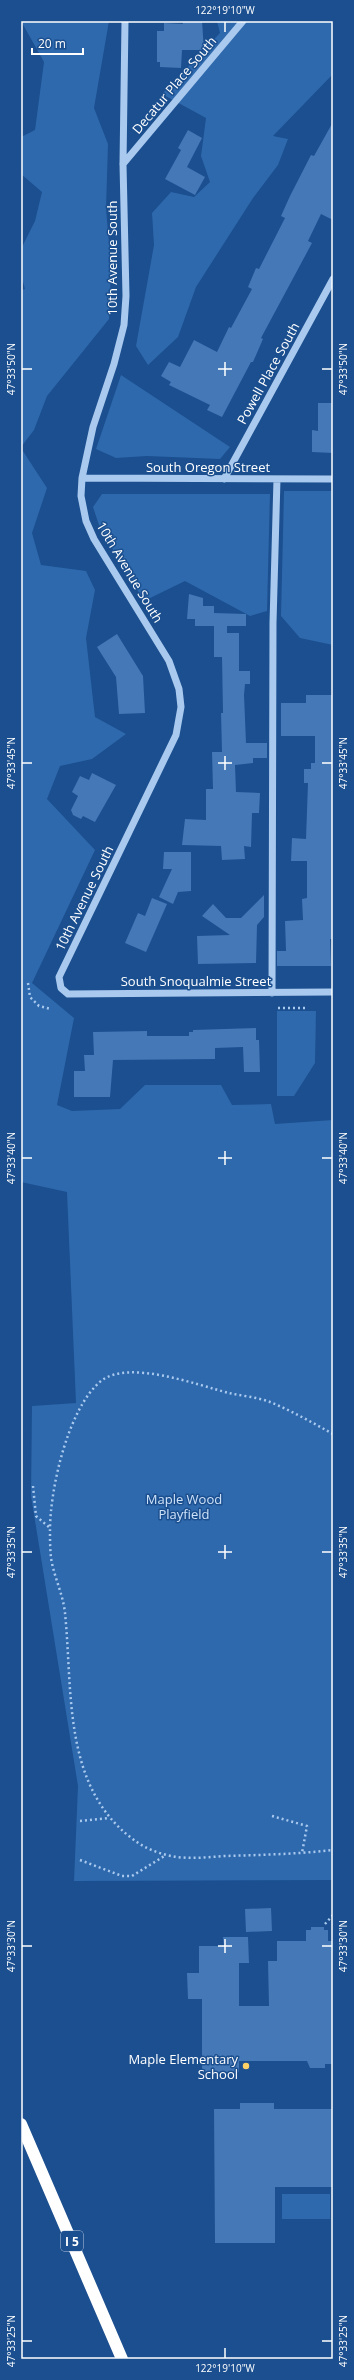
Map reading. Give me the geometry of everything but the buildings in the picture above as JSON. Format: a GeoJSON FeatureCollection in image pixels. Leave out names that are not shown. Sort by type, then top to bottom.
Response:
{"type":"FeatureCollection","features":[{"type":"Feature","properties":{"kind":"highway","name":"I 5"},"geometry":{"type":"LineString","coordinates":[[21,2124],[122,2359]]}},
{"type":"Feature","properties":{"kind":"street","name":"10th Avenue South"},"geometry":{"type":"LineString","coordinates":[[61,988],[59,977],[176,735],[181,707],[179,689],[169,661],[94,539],[86,521],[81,496],[82,478],[93,427],[114,364],[124,325],[126,296],[122,164],[125,21]]}},
{"type":"Feature","properties":{"kind":"street","name":"Decatur Place South"},"geometry":{"type":"LineString","coordinates":[[122,164],[243,21]]}},
{"type":"Feature","properties":{"kind":"street","name":"Powell Place South"},"geometry":{"type":"LineString","coordinates":[[224,479],[333,279]]}},
{"type":"Feature","properties":{"kind":"street","name":"South Oregon Street"},"geometry":{"type":"LineString","coordinates":[[82,478],[333,479]]}},
{"type":"Feature","properties":{"kind":"street"},"geometry":{"type":"LineString","coordinates":[[272,993],[273,623],[277,479]]}},
{"type":"Feature","properties":{"kind":"street","name":"South Snoqualmie Street"},"geometry":{"type":"LineString","coordinates":[[61,988],[68,994],[333,992]]}},
{"type":"Feature","properties":{"kind":"path"},"geometry":{"type":"LineString","coordinates":[[28,983],[30,997],[39,1006],[51,1008]]}},
{"type":"Feature","properties":{"kind":"path"},"geometry":{"type":"LineString","coordinates":[[278,1008],[305,1008]]}},
{"type":"Feature","properties":{"kind":"path"},"geometry":{"type":"LineString","coordinates":[[333,1434],[267,1400],[227,1392],[166,1375],[126,1372],[102,1380],[83,1401],[65,1444],[54,1487],[50,1528],[51,1558],[64,1610],[71,1714],[89,1785],[109,1818],[134,1841],[154,1851],[178,1857],[302,1853],[333,1850]]}},
{"type":"Feature","properties":{"kind":"path"},"geometry":{"type":"LineString","coordinates":[[33,1486],[36,1516],[50,1528]]}},
{"type":"Feature","properties":{"kind":"path"},"geometry":{"type":"LineString","coordinates":[[272,1816],[307,1826],[302,1853]]}},
{"type":"Feature","properties":{"kind":"path"},"geometry":{"type":"LineString","coordinates":[[80,1821],[109,1818]]}},
{"type":"Feature","properties":{"kind":"path"},"geometry":{"type":"LineString","coordinates":[[80,1860],[122,1876],[132,1876],[166,1855]]}},
{"type":"Feature","properties":{"kind":"path"},"geometry":{"type":"LineString","coordinates":[[325,1924],[333,1915]]}},
{"type":"Feature","properties":{"kind":"green space"},"geometry":{"type":"Polygon","coordinates":[[[21,21],[109,21],[94,108],[108,144],[106,209],[111,266],[109,319],[47,396],[34,430],[21,447],[21,290],[25,289],[21,275],[21,249],[35,221],[42,192],[21,174],[21,137],[35,130],[44,62],[21,21]]]}},
{"type":"Feature","properties":{"kind":"green space"},"geometry":{"type":"Polygon","coordinates":[[[217,21],[333,21],[333,74],[273,136],[288,139],[278,165],[253,198],[196,287],[178,337],[148,365],[136,346],[154,245],[152,213],[171,192],[194,197],[210,182],[201,156],[206,118],[162,94],[220,33],[217,21]]]}},
{"type":"Feature","properties":{"kind":"green space"},"geometry":{"type":"Polygon","coordinates":[[[121,375],[230,447],[220,459],[147,456],[116,458],[96,449],[121,375]]]}},
{"type":"Feature","properties":{"kind":"green space","name":"Maple Wood Playfield"},"geometry":{"type":"Polygon","coordinates":[[[21,448],[47,488],[32,533],[41,565],[86,571],[95,590],[86,638],[95,717],[126,734],[92,759],[60,766],[47,799],[95,850],[32,983],[74,1018],[57,1105],[72,1111],[120,1109],[145,1085],[221,1085],[232,1105],[271,1104],[275,1124],[333,1120],[333,1880],[74,1881],[78,1786],[31,1496],[32,1406],[76,1403],[67,1192],[21,1182],[21,448]]]}},
{"type":"Feature","properties":{"kind":"green space"},"geometry":{"type":"Polygon","coordinates":[[[284,491],[333,491],[333,645],[300,638],[281,616],[284,491]]]}},
{"type":"Feature","properties":{"kind":"green space"},"geometry":{"type":"Polygon","coordinates":[[[102,494],[270,494],[267,611],[250,616],[185,581],[144,601],[100,528],[93,507],[102,494]]]}},
{"type":"Feature","properties":{"kind":"green space"},"geometry":{"type":"Polygon","coordinates":[[[277,1011],[316,1011],[315,1063],[294,1096],[277,1096],[277,1011]]]}},
{"type":"Feature","properties":{"kind":"green space"},"geometry":{"type":"Polygon","coordinates":[[[282,2194],[330,2194],[330,2219],[282,2219],[282,2194]]]}},
{"type":"Feature","properties":{"kind":"place","name":"Maple Elementary School"},"geometry":{"type":"Point","coordinates":[246,2066]}}]}
